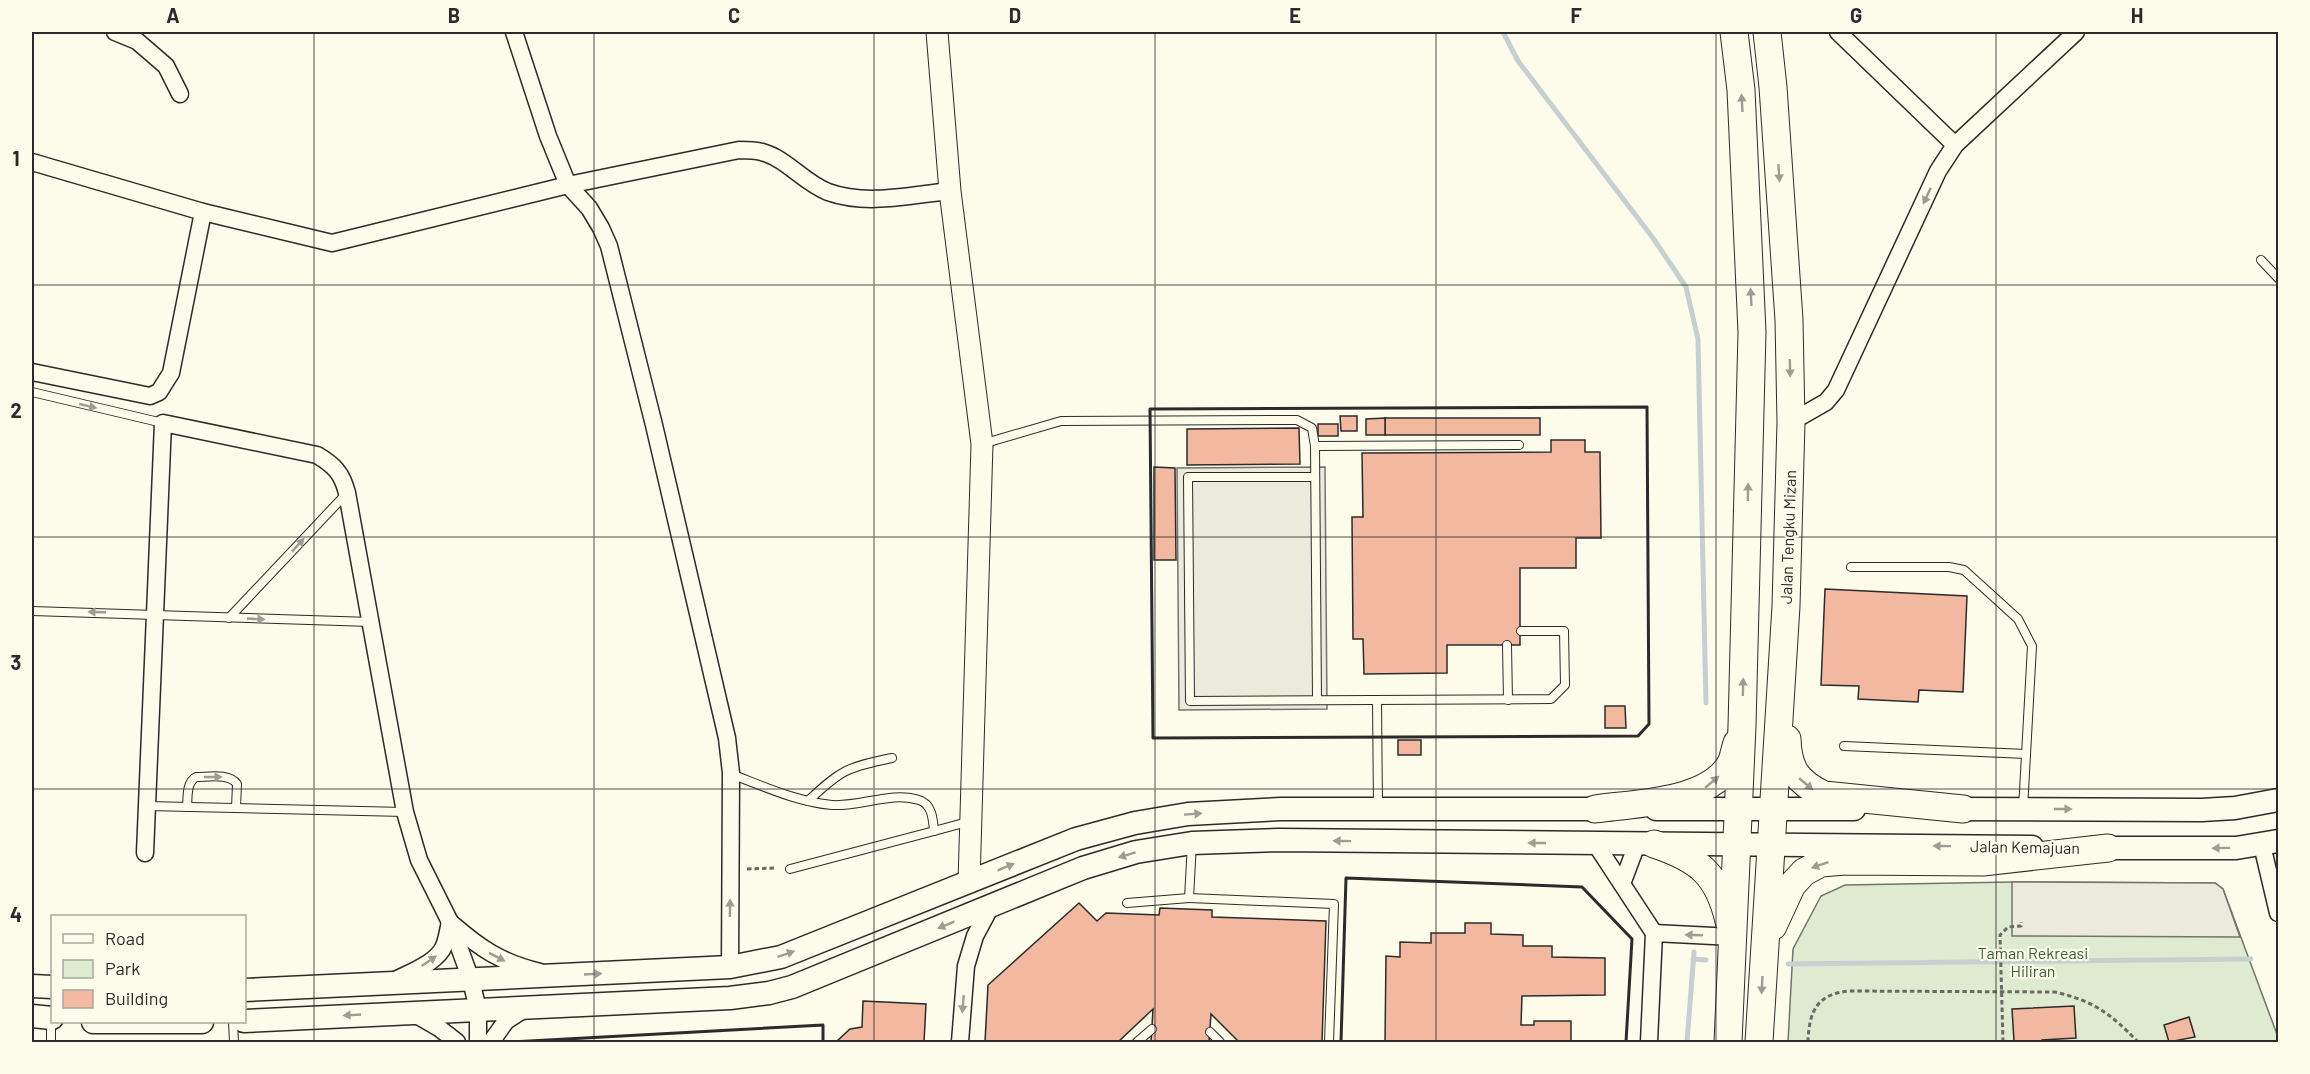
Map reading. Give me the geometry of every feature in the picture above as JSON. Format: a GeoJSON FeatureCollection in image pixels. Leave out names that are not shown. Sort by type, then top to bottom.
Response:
{"type":"FeatureCollection","features":[{"type":"Feature","properties":{"kind":"highway"},"geometry":{"type":"LineString","coordinates":[[1728,1042],[1742,726],[1752,332],[1741,90],[1734,32]]}},
{"type":"Feature","properties":{"kind":"highway","name":"Jalan Tengku Mizan"},"geometry":{"type":"LineString","coordinates":[[1759,1042],[1786,606],[1791,422],[1789,320],[1767,32]]}},
{"type":"Feature","properties":{"kind":"highway"},"geometry":{"type":"LineString","coordinates":[[1786,606],[1788,756],[1795,774],[1807,787],[1824,795],[1963,809]]}},
{"type":"Feature","properties":{"kind":"highway"},"geometry":{"type":"LineString","coordinates":[[1595,809],[1689,795],[1704,789],[1731,762],[1742,726]]}},
{"type":"Feature","properties":{"kind":"highway"},"geometry":{"type":"LineString","coordinates":[[1646,844],[1692,860],[1710,876],[1724,897],[1733,937]]}},
{"type":"Feature","properties":{"kind":"highway"},"geometry":{"type":"LineString","coordinates":[[1764,955],[1774,922],[1792,885],[1804,872],[1821,863],[1845,861],[1983,862],[2108,848]]}},
{"type":"Feature","properties":{"kind":"main road"},"geometry":{"type":"LineString","coordinates":[[246,990],[730,967],[781,957],[1076,839],[1134,823],[1188,814],[1281,809],[2202,810],[2235,808],[2278,800]]}},
{"type":"Feature","properties":{"kind":"main road","name":"Jalan Kemajuan"},"geometry":{"type":"LineString","coordinates":[[246,1021],[730,998],[769,993],[792,987],[990,908],[1083,868],[1136,852],[1192,843],[1279,840],[2236,848],[2270,843]]}},
{"type":"Feature","properties":{"kind":"main road"},"geometry":{"type":"LineString","coordinates":[[32,986],[51,987]]}},
{"type":"Feature","properties":{"kind":"street"},"geometry":{"type":"LineString","coordinates":[[115,32],[137,41],[166,66],[180,94]]}},
{"type":"Feature","properties":{"kind":"street"},"geometry":{"type":"LineString","coordinates":[[514,32],[548,136],[568,184],[589,208],[609,246],[654,425],[727,738],[731,773],[730,967]]}},
{"type":"Feature","properties":{"kind":"street"},"geometry":{"type":"LineString","coordinates":[[937,32],[950,191],[982,444],[969,882]]}},
{"type":"Feature","properties":{"kind":"street"},"geometry":{"type":"LineString","coordinates":[[1838,32],[1955,145]]}},
{"type":"Feature","properties":{"kind":"street"},"geometry":{"type":"LineString","coordinates":[[1791,422],[1826,402],[1836,390],[1938,171],[1955,145],[2076,32]]}},
{"type":"Feature","properties":{"kind":"street"},"geometry":{"type":"LineString","coordinates":[[32,162],[203,212],[332,243],[568,184],[739,150],[761,151],[783,162],[802,178],[818,187],[853,199],[877,199],[950,191]]}},
{"type":"Feature","properties":{"kind":"street"},"geometry":{"type":"LineString","coordinates":[[32,372],[150,396],[159,392],[171,373],[203,212]]}},
{"type":"Feature","properties":{"kind":"street"},"geometry":{"type":"LineString","coordinates":[[145,853],[164,423],[317,455],[342,475],[347,493],[405,812],[419,860],[450,922],[471,981],[478,1010],[478,1042]]}},
{"type":"Feature","properties":{"kind":"street"},"geometry":{"type":"LineString","coordinates":[[1595,843],[1654,933],[1649,1042]]}},
{"type":"Feature","properties":{"kind":"street"},"geometry":{"type":"LineString","coordinates":[[2270,843],[2278,913]]}},
{"type":"Feature","properties":{"kind":"street"},"geometry":{"type":"LineString","coordinates":[[1622,884],[1646,844]]}},
{"type":"Feature","properties":{"kind":"street"},"geometry":{"type":"LineString","coordinates":[[960,1042],[966,966],[975,936],[990,908]]}},
{"type":"Feature","properties":{"kind":"street"},"geometry":{"type":"LineString","coordinates":[[450,922],[489,953],[508,963],[554,976]]}},
{"type":"Feature","properties":{"kind":"street"},"geometry":{"type":"LineString","coordinates":[[389,984],[440,953],[450,922]]}},
{"type":"Feature","properties":{"kind":"street"},"geometry":{"type":"LineString","coordinates":[[1654,933],[1733,937]]}},
{"type":"Feature","properties":{"kind":"street"},"geometry":{"type":"LineString","coordinates":[[491,1042],[506,1021],[527,1007]]}},
{"type":"Feature","properties":{"kind":"street"},"geometry":{"type":"LineString","coordinates":[[411,1012],[439,1028],[457,1042]]}},
{"type":"Feature","properties":{"kind":"lane"},"geometry":{"type":"LineString","coordinates":[[2261,260],[2278,278]]}},
{"type":"Feature","properties":{"kind":"lane"},"geometry":{"type":"LineString","coordinates":[[32,392],[164,423]]}},
{"type":"Feature","properties":{"kind":"lane"},"geometry":{"type":"LineString","coordinates":[[982,444],[1060,421],[1297,420],[1312,428],[1315,446],[1317,700]]}},
{"type":"Feature","properties":{"kind":"lane"},"geometry":{"type":"LineString","coordinates":[[1315,446],[1520,445]]}},
{"type":"Feature","properties":{"kind":"lane"},"geometry":{"type":"LineString","coordinates":[[1315,477],[1188,477],[1190,701],[1551,699],[1565,685],[1564,631],[1521,631]]}},
{"type":"Feature","properties":{"kind":"lane"},"geometry":{"type":"LineString","coordinates":[[229,618],[347,493]]}},
{"type":"Feature","properties":{"kind":"lane"},"geometry":{"type":"LineString","coordinates":[[1851,567],[1950,567],[1964,570],[2018,619],[2032,646],[2023,809]]}},
{"type":"Feature","properties":{"kind":"lane"},"geometry":{"type":"LineString","coordinates":[[32,611],[371,622]]}},
{"type":"Feature","properties":{"kind":"lane"},"geometry":{"type":"LineString","coordinates":[[1508,645],[1508,700]]}},
{"type":"Feature","properties":{"kind":"lane"},"geometry":{"type":"LineString","coordinates":[[1377,700],[1378,809]]}},
{"type":"Feature","properties":{"kind":"lane"},"geometry":{"type":"LineString","coordinates":[[1844,746],[2026,754]]}},
{"type":"Feature","properties":{"kind":"lane"},"geometry":{"type":"LineString","coordinates":[[808,801],[842,771],[855,765],[892,758]]}},
{"type":"Feature","properties":{"kind":"lane"},"geometry":{"type":"LineString","coordinates":[[731,773],[808,801],[834,805],[896,798],[920,800],[928,806],[933,817],[934,831]]}},
{"type":"Feature","properties":{"kind":"lane"},"geometry":{"type":"LineString","coordinates":[[187,807],[189,784],[192,780],[196,777],[227,777],[237,784],[236,808]]}},
{"type":"Feature","properties":{"kind":"lane"},"geometry":{"type":"LineString","coordinates":[[147,806],[405,812]]}},
{"type":"Feature","properties":{"kind":"lane"},"geometry":{"type":"LineString","coordinates":[[790,868],[971,821]]}},
{"type":"Feature","properties":{"kind":"lane"},"geometry":{"type":"LineString","coordinates":[[1190,898],[1192,843]]}},
{"type":"Feature","properties":{"kind":"lane"},"geometry":{"type":"LineString","coordinates":[[1126,903],[1190,898],[1334,904],[1329,1042]]}},
{"type":"Feature","properties":{"kind":"lane"},"geometry":{"type":"LineString","coordinates":[[45,1017],[51,1042]]}},
{"type":"Feature","properties":{"kind":"lane"},"geometry":{"type":"LineString","coordinates":[[233,1023],[234,1042]]}},
{"type":"Feature","properties":{"kind":"lane"},"geometry":{"type":"LineString","coordinates":[[1137,1042],[1152,1029]]}},
{"type":"Feature","properties":{"kind":"lane"},"geometry":{"type":"LineString","coordinates":[[1210,1032],[1221,1042]]}},
{"type":"Feature","properties":{"kind":"path"},"geometry":{"type":"LineString","coordinates":[[731,871],[765,867],[790,868]]}},
{"type":"Feature","properties":{"kind":"path"},"geometry":{"type":"LineString","coordinates":[[2003,1042],[2000,934],[2008,927],[2021,926],[2021,922]]}},
{"type":"Feature","properties":{"kind":"path"},"geometry":{"type":"LineString","coordinates":[[1808,1042],[1812,1015],[1821,1000],[1833,992],[1850,991],[2055,992],[2078,997],[2098,1007],[2118,1021],[2138,1042]]}},
{"type":"Feature","properties":{"kind":"green space","name":"Taman Rekreasi Hiliran"},"geometry":{"type":"Polygon","coordinates":[[[2012,882],[2215,883],[2223,889],[2278,1042],[1788,1042],[1793,949],[1821,896],[1845,885],[2012,882]]]}},
{"type":"Feature","properties":{"kind":"shaded area"},"geometry":{"type":"Polygon","coordinates":[[[1325,467],[1327,709],[1179,710],[1177,468],[1325,467]]]}},
{"type":"Feature","properties":{"kind":"shaded area"},"geometry":{"type":"Polygon","coordinates":[[[2012,882],[2215,883],[2223,889],[2240,937],[2012,936],[2012,882]]]}},
{"type":"Feature","properties":{"kind":"building"},"geometry":{"type":"Polygon","coordinates":[[[1340,416],[1357,416],[1357,431],[1341,431],[1340,416]]]}},
{"type":"Feature","properties":{"kind":"building"},"geometry":{"type":"Polygon","coordinates":[[[1385,418],[1540,418],[1540,435],[1385,435],[1385,418]]]}},
{"type":"Feature","properties":{"kind":"building"},"geometry":{"type":"Polygon","coordinates":[[[1385,418],[1385,435],[1366,435],[1366,419],[1385,418]]]}},
{"type":"Feature","properties":{"kind":"building"},"geometry":{"type":"Polygon","coordinates":[[[1318,424],[1338,424],[1338,436],[1318,436],[1318,424]]]}},
{"type":"Feature","properties":{"kind":"building"},"geometry":{"type":"Polygon","coordinates":[[[1299,428],[1300,464],[1187,465],[1187,429],[1299,428]]]}},
{"type":"Feature","properties":{"kind":"building"},"geometry":{"type":"Polygon","coordinates":[[[1551,440],[1585,440],[1585,452],[1600,452],[1601,538],[1576,538],[1576,568],[1520,568],[1520,645],[1447,645],[1447,673],[1364,674],[1363,639],[1353,639],[1352,517],[1363,517],[1362,453],[1551,452],[1551,440]]]}},
{"type":"Feature","properties":{"kind":"building"},"geometry":{"type":"Polygon","coordinates":[[[1154,467],[1175,468],[1176,560],[1154,560],[1154,467]]]}},
{"type":"Feature","properties":{"kind":"building"},"geometry":{"type":"Polygon","coordinates":[[[1825,589],[1967,596],[1963,692],[1919,690],[1918,702],[1858,699],[1859,686],[1821,685],[1825,589]]]}},
{"type":"Feature","properties":{"kind":"building"},"geometry":{"type":"Polygon","coordinates":[[[1605,706],[1625,706],[1626,728],[1605,728],[1605,706]]]}},
{"type":"Feature","properties":{"kind":"building"},"geometry":{"type":"Polygon","coordinates":[[[1398,740],[1421,740],[1421,755],[1398,755],[1398,740]]]}},
{"type":"Feature","properties":{"kind":"building"},"geometry":{"type":"Polygon","coordinates":[[[1079,903],[1097,921],[1106,913],[1159,915],[1160,908],[1212,910],[1212,917],[1326,921],[1322,1042],[1239,1042],[1211,1014],[1209,1042],[1151,1042],[1153,1009],[1118,1042],[985,1042],[988,985],[1079,903]]]}},
{"type":"Feature","properties":{"kind":"building"},"geometry":{"type":"Polygon","coordinates":[[[1465,923],[1491,923],[1491,934],[1523,935],[1523,946],[1552,946],[1552,957],[1605,958],[1605,995],[1522,996],[1521,1025],[1534,1025],[1534,1021],[1571,1021],[1571,1042],[1385,1042],[1386,956],[1400,957],[1400,942],[1431,943],[1431,933],[1465,933],[1465,923]]]}},
{"type":"Feature","properties":{"kind":"building"},"geometry":{"type":"Polygon","coordinates":[[[863,1001],[926,1004],[924,1042],[836,1042],[850,1029],[862,1027],[863,1001]]]}},
{"type":"Feature","properties":{"kind":"building"},"geometry":{"type":"Polygon","coordinates":[[[2074,1006],[2076,1038],[2042,1040],[2042,1042],[2014,1041],[2012,1009],[2074,1006]]]}},
{"type":"Feature","properties":{"kind":"building"},"geometry":{"type":"Polygon","coordinates":[[[2189,1017],[2195,1037],[2169,1042],[2164,1025],[2189,1017]]]}},
{"type":"Feature","properties":{"kind":"waterway"},"geometry":{"type":"LineString","coordinates":[[1503,32],[1518,61],[1653,238],[1686,287],[1698,339],[1706,703]]}},
{"type":"Feature","properties":{"kind":"waterway"},"geometry":{"type":"LineString","coordinates":[[1687,1042],[1694,952]]}},
{"type":"Feature","properties":{"kind":"waterway"},"geometry":{"type":"LineString","coordinates":[[1693,959],[1706,960]]}},
{"type":"Feature","properties":{"kind":"waterway"},"geometry":{"type":"LineString","coordinates":[[1788,964],[2251,959]]}},
{"type":"Feature","properties":{"kind":"wall"},"geometry":{"type":"LineString","coordinates":[[1647,407],[1649,724],[1638,736],[1153,738],[1150,409],[1647,407]]}},
{"type":"Feature","properties":{"kind":"wall"},"geometry":{"type":"LineString","coordinates":[[1341,1042],[1346,878],[1582,887],[1632,939],[1626,1042]]}},
{"type":"Feature","properties":{"kind":"wall"},"geometry":{"type":"LineString","coordinates":[[511,1042],[823,1025],[823,1042]]}}]}
